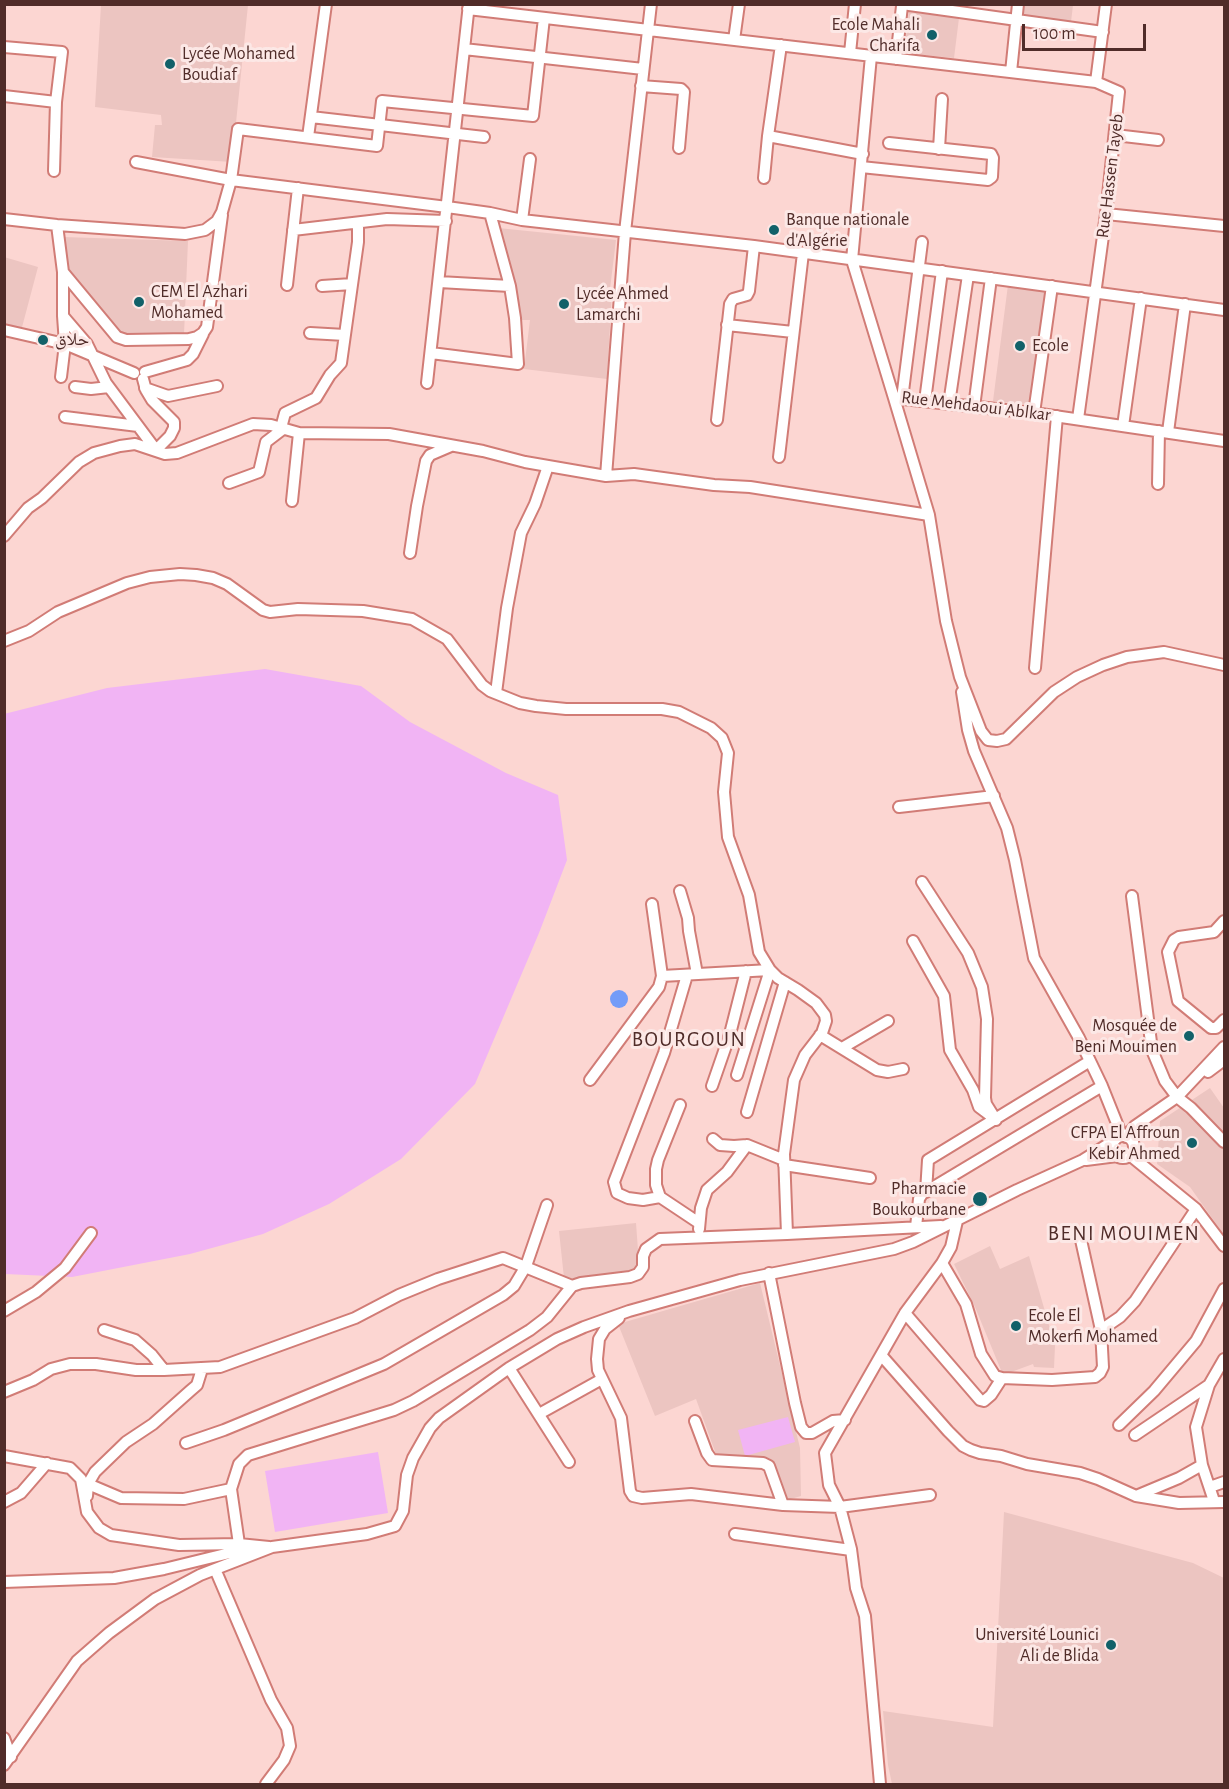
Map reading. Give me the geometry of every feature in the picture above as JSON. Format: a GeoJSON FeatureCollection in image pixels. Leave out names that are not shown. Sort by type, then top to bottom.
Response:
{"type":"FeatureCollection","features":[{"type":"Feature","properties":{"kind":"street"},"geometry":{"type":"LineString","coordinates":[[308,137],[326,4]]}},
{"type":"Feature","properties":{"kind":"street"},"geometry":{"type":"LineString","coordinates":[[606,476],[625,232],[651,4]]}},
{"type":"Feature","properties":{"kind":"street"},"geometry":{"type":"LineString","coordinates":[[734,40],[739,4]]}},
{"type":"Feature","properties":{"kind":"street"},"geometry":{"type":"LineString","coordinates":[[850,53],[855,4]]}},
{"type":"Feature","properties":{"kind":"street"},"geometry":{"type":"LineString","coordinates":[[1011,72],[1018,4]]}},
{"type":"Feature","properties":{"kind":"street"},"geometry":{"type":"LineString","coordinates":[[427,383],[469,7],[544,18],[1096,82],[1106,4]]}},
{"type":"Feature","properties":{"kind":"street"},"geometry":{"type":"LineString","coordinates":[[896,59],[902,5],[1103,32]]}},
{"type":"Feature","properties":{"kind":"street"},"geometry":{"type":"LineString","coordinates":[[142,378],[187,360],[193,354],[207,327],[222,212],[231,180],[238,129],[376,146],[382,101],[533,116],[544,18]]}},
{"type":"Feature","properties":{"kind":"street"},"geometry":{"type":"LineString","coordinates":[[764,178],[780,45]]}},
{"type":"Feature","properties":{"kind":"street"},"geometry":{"type":"LineString","coordinates":[[4,47],[62,52],[56,102],[54,171]]}},
{"type":"Feature","properties":{"kind":"street"},"geometry":{"type":"LineString","coordinates":[[464,49],[643,69]]}},
{"type":"Feature","properties":{"kind":"street","name":"Rue Mehdaoui Ablkar"},"geometry":{"type":"LineString","coordinates":[[871,56],[852,260],[898,398],[1057,416],[1224,441]]}},
{"type":"Feature","properties":{"kind":"street","name":"Rue Hassen Tayeb"},"geometry":{"type":"LineString","coordinates":[[1078,419],[1106,214],[1119,92],[1096,82]]}},
{"type":"Feature","properties":{"kind":"street"},"geometry":{"type":"LineString","coordinates":[[641,86],[684,92],[679,148]]}},
{"type":"Feature","properties":{"kind":"street"},"geometry":{"type":"LineString","coordinates":[[4,96],[56,102]]}},
{"type":"Feature","properties":{"kind":"street"},"geometry":{"type":"LineString","coordinates":[[939,149],[942,99]]}},
{"type":"Feature","properties":{"kind":"street"},"geometry":{"type":"LineString","coordinates":[[311,117],[484,137]]}},
{"type":"Feature","properties":{"kind":"street"},"geometry":{"type":"LineString","coordinates":[[1115,135],[1158,140]]}},
{"type":"Feature","properties":{"kind":"street"},"geometry":{"type":"LineString","coordinates":[[768,136],[863,154]]}},
{"type":"Feature","properties":{"kind":"street"},"geometry":{"type":"LineString","coordinates":[[861,167],[988,180],[992,177],[993,158],[990,154],[889,143]]}},
{"type":"Feature","properties":{"kind":"street"},"geometry":{"type":"LineString","coordinates":[[522,220],[530,159]]}},
{"type":"Feature","properties":{"kind":"street"},"geometry":{"type":"LineString","coordinates":[[136,162],[231,180],[447,207],[522,220],[754,246],[1224,310]]}},
{"type":"Feature","properties":{"kind":"street"},"geometry":{"type":"LineString","coordinates":[[288,285],[298,188]]}},
{"type":"Feature","properties":{"kind":"street"},"geometry":{"type":"LineString","coordinates":[[4,219],[185,234],[206,230],[217,221],[222,212]]}},
{"type":"Feature","properties":{"kind":"street"},"geometry":{"type":"LineString","coordinates":[[431,353],[518,364],[510,286],[490,213]]}},
{"type":"Feature","properties":{"kind":"street"},"geometry":{"type":"LineString","coordinates":[[1106,214],[1224,226]]}},
{"type":"Feature","properties":{"kind":"street"},"geometry":{"type":"LineString","coordinates":[[293,230],[387,219],[446,221]]}},
{"type":"Feature","properties":{"kind":"street"},"geometry":{"type":"LineString","coordinates":[[229,483],[260,472],[266,442],[282,428],[285,413],[316,398],[330,375],[341,363],[358,242],[358,223]]}},
{"type":"Feature","properties":{"kind":"street"},"geometry":{"type":"LineString","coordinates":[[57,225],[63,272],[65,344],[61,377]]}},
{"type":"Feature","properties":{"kind":"street"},"geometry":{"type":"LineString","coordinates":[[922,242],[898,398],[929,515],[946,621],[960,677],[968,730],[974,751],[1007,828],[1016,860],[1034,958],[1090,1061],[1124,1139],[1134,1149],[1131,1156]]}},
{"type":"Feature","properties":{"kind":"street"},"geometry":{"type":"LineString","coordinates":[[717,420],[731,300],[747,295],[749,291],[754,246]]}},
{"type":"Feature","properties":{"kind":"street"},"geometry":{"type":"LineString","coordinates":[[779,457],[803,253]]}},
{"type":"Feature","properties":{"kind":"street"},"geometry":{"type":"LineString","coordinates":[[63,272],[117,337],[126,340],[189,339],[203,333]]}},
{"type":"Feature","properties":{"kind":"street"},"geometry":{"type":"LineString","coordinates":[[926,401],[942,272]]}},
{"type":"Feature","properties":{"kind":"street"},"geometry":{"type":"LineString","coordinates":[[949,404],[968,275]]}},
{"type":"Feature","properties":{"kind":"street"},"geometry":{"type":"LineString","coordinates":[[974,406],[991,278]]}},
{"type":"Feature","properties":{"kind":"street"},"geometry":{"type":"LineString","coordinates":[[439,282],[510,286]]}},
{"type":"Feature","properties":{"kind":"street"},"geometry":{"type":"LineString","coordinates":[[322,286],[352,284]]}},
{"type":"Feature","properties":{"kind":"street"},"geometry":{"type":"LineString","coordinates":[[1034,413],[1052,286]]}},
{"type":"Feature","properties":{"kind":"street"},"geometry":{"type":"LineString","coordinates":[[1123,426],[1141,298]]}},
{"type":"Feature","properties":{"kind":"street"},"geometry":{"type":"LineString","coordinates":[[1158,484],[1185,304]]}},
{"type":"Feature","properties":{"kind":"street"},"geometry":{"type":"LineString","coordinates":[[63,316],[87,344],[109,387],[161,452]]}},
{"type":"Feature","properties":{"kind":"street"},"geometry":{"type":"LineString","coordinates":[[727,325],[794,332]]}},
{"type":"Feature","properties":{"kind":"street"},"geometry":{"type":"LineString","coordinates":[[4,330],[65,344],[142,378],[168,396],[217,386]]}},
{"type":"Feature","properties":{"kind":"street"},"geometry":{"type":"LineString","coordinates":[[310,333],[345,335]]}},
{"type":"Feature","properties":{"kind":"street"},"geometry":{"type":"LineString","coordinates":[[142,378],[152,400],[174,422],[174,428],[161,452]]}},
{"type":"Feature","properties":{"kind":"street"},"geometry":{"type":"LineString","coordinates":[[75,387],[91,389],[109,387]]}},
{"type":"Feature","properties":{"kind":"street"},"geometry":{"type":"LineString","coordinates":[[1035,668],[1057,416]]}},
{"type":"Feature","properties":{"kind":"street"},"geometry":{"type":"LineString","coordinates":[[65,417],[138,426]]}},
{"type":"Feature","properties":{"kind":"street"},"geometry":{"type":"LineString","coordinates":[[4,536],[28,508],[42,498],[79,462],[94,453],[135,444],[161,452],[194,448],[253,424],[299,433],[389,434],[606,476],[634,474],[750,487],[929,515]]}},
{"type":"Feature","properties":{"kind":"street"},"geometry":{"type":"LineString","coordinates":[[292,501],[299,433]]}},
{"type":"Feature","properties":{"kind":"street"},"geometry":{"type":"LineString","coordinates":[[410,553],[426,461],[430,455],[453,446]]}},
{"type":"Feature","properties":{"kind":"street"},"geometry":{"type":"LineString","coordinates":[[496,693],[507,608],[521,533],[535,504],[548,466]]}},
{"type":"Feature","properties":{"kind":"street"},"geometry":{"type":"LineString","coordinates":[[4,641],[29,632],[58,612],[127,583],[180,574],[196,575],[213,578],[227,584],[263,610],[270,612],[298,609],[363,610],[412,619],[447,639],[476,679],[496,693],[520,703],[566,709],[662,709],[679,712],[711,728],[722,738],[728,753],[724,792],[728,837],[749,895],[759,952],[770,970],[807,996],[825,1015],[825,1027],[805,1056],[794,1080],[784,1162],[787,1234]]}},
{"type":"Feature","properties":{"kind":"street"},"geometry":{"type":"LineString","coordinates":[[960,677],[981,731],[988,740],[997,741],[1006,739],[1053,692],[1103,664],[1127,657],[1164,652],[1224,665]]}},
{"type":"Feature","properties":{"kind":"street"},"geometry":{"type":"LineString","coordinates":[[899,807],[994,795]]}},
{"type":"Feature","properties":{"kind":"street"},"geometry":{"type":"LineString","coordinates":[[922,882],[968,954],[982,987],[987,1019],[985,1098],[996,1120]]}},
{"type":"Feature","properties":{"kind":"street"},"geometry":{"type":"LineString","coordinates":[[660,1197],[643,1200],[628,1198],[617,1193],[614,1182],[692,974],[688,918],[680,891]]}},
{"type":"Feature","properties":{"kind":"street"},"geometry":{"type":"LineString","coordinates":[[1132,896],[1152,1050],[1165,1081],[1177,1097],[1191,1108],[1224,1143]]}},
{"type":"Feature","properties":{"kind":"street"},"geometry":{"type":"LineString","coordinates":[[590,1080],[659,987],[662,976],[652,904]]}},
{"type":"Feature","properties":{"kind":"street"},"geometry":{"type":"LineString","coordinates":[[1224,921],[1214,932],[1179,937],[1174,940],[1168,952],[1178,1001],[1211,1028],[1216,1028],[1224,1020]]}},
{"type":"Feature","properties":{"kind":"street"},"geometry":{"type":"LineString","coordinates":[[913,941],[944,996],[950,1050],[973,1090],[979,1107],[996,1120]]}},
{"type":"Feature","properties":{"kind":"street"},"geometry":{"type":"LineString","coordinates":[[662,976],[770,970]]}},
{"type":"Feature","properties":{"kind":"street"},"geometry":{"type":"LineString","coordinates":[[737,1075],[770,970]]}},
{"type":"Feature","properties":{"kind":"street"},"geometry":{"type":"LineString","coordinates":[[712,1086],[730,1034],[746,971]]}},
{"type":"Feature","properties":{"kind":"street"},"geometry":{"type":"LineString","coordinates":[[747,1112],[785,982]]}},
{"type":"Feature","properties":{"kind":"street"},"geometry":{"type":"LineString","coordinates":[[842,1048],[888,1021]]}},
{"type":"Feature","properties":{"kind":"street"},"geometry":{"type":"LineString","coordinates":[[820,1035],[877,1070],[888,1072],[903,1069]]}},
{"type":"Feature","properties":{"kind":"street"},"geometry":{"type":"LineString","coordinates":[[1117,1156],[1113,1149],[1142,1120],[1177,1097],[1224,1047]]}},
{"type":"Feature","properties":{"kind":"street"},"geometry":{"type":"LineString","coordinates":[[1191,1084],[1224,1060]]}},
{"type":"Feature","properties":{"kind":"street"},"geometry":{"type":"LineString","coordinates":[[926,1192],[928,1160],[1090,1061]]}},
{"type":"Feature","properties":{"kind":"street"},"geometry":{"type":"LineString","coordinates":[[1210,1070],[1224,1069]]}},
{"type":"Feature","properties":{"kind":"street"},"geometry":{"type":"LineString","coordinates":[[916,1227],[919,1199],[926,1192],[1102,1086]]}},
{"type":"Feature","properties":{"kind":"street"},"geometry":{"type":"LineString","coordinates":[[680,1105],[656,1169],[656,1185],[660,1197],[699,1223]]}},
{"type":"Feature","properties":{"kind":"street"},"geometry":{"type":"LineString","coordinates":[[713,1139],[720,1145],[747,1145],[784,1162],[870,1178]]}},
{"type":"Feature","properties":{"kind":"street"},"geometry":{"type":"LineString","coordinates":[[4,1456],[65,1466],[75,1471],[81,1479],[87,1512],[99,1528],[119,1537],[179,1545],[240,1544],[272,1547],[367,1534],[395,1526],[403,1511],[407,1475],[413,1458],[430,1428],[439,1418],[509,1368],[570,1333],[626,1312],[769,1273],[894,1249],[1124,1139]]}},
{"type":"Feature","properties":{"kind":"street"},"geometry":{"type":"LineString","coordinates":[[699,1236],[699,1223],[707,1190],[727,1172],[747,1145]]}},
{"type":"Feature","properties":{"kind":"street"},"geometry":{"type":"LineString","coordinates":[[1083,1160],[1131,1156]]}},
{"type":"Feature","properties":{"kind":"street"},"geometry":{"type":"LineString","coordinates":[[1131,1156],[1196,1209],[1224,1246]]}},
{"type":"Feature","properties":{"kind":"street"},"geometry":{"type":"LineString","coordinates":[[186,1443],[224,1430],[384,1364],[503,1295],[514,1286],[526,1266],[547,1205]]}},
{"type":"Feature","properties":{"kind":"street"},"geometry":{"type":"LineString","coordinates":[[1101,1330],[1120,1317],[1135,1301],[1196,1209]]}},
{"type":"Feature","properties":{"kind":"street"},"geometry":{"type":"LineString","coordinates":[[240,1544],[231,1489],[239,1464],[248,1455],[394,1410],[413,1401],[547,1317],[572,1286],[585,1282],[634,1277],[641,1271],[646,1249],[652,1243],[669,1237],[787,1234],[952,1223]]}},
{"type":"Feature","properties":{"kind":"street"},"geometry":{"type":"LineString","coordinates":[[880,1785],[865,1616],[856,1588],[851,1550],[840,1508],[829,1485],[825,1453],[905,1313],[951,1247],[952,1223]]}},
{"type":"Feature","properties":{"kind":"street"},"geometry":{"type":"LineString","coordinates":[[4,1311],[36,1292],[65,1268],[91,1233]]}},
{"type":"Feature","properties":{"kind":"street"},"geometry":{"type":"LineString","coordinates":[[942,1263],[966,1304],[981,1354],[994,1376],[1052,1380],[1095,1377],[1103,1367],[1101,1330],[1081,1240]]}},
{"type":"Feature","properties":{"kind":"street"},"geometry":{"type":"LineString","coordinates":[[4,1392],[33,1380],[51,1369],[70,1364],[96,1364],[136,1370],[202,1370],[220,1367],[355,1318],[438,1278],[503,1258],[572,1286]]}},
{"type":"Feature","properties":{"kind":"street"},"geometry":{"type":"LineString","coordinates":[[769,1273],[801,1427],[806,1433],[812,1433],[833,1421],[844,1420]]}},
{"type":"Feature","properties":{"kind":"street"},"geometry":{"type":"LineString","coordinates":[[1119,1425],[1167,1376],[1196,1341],[1224,1289]]}},
{"type":"Feature","properties":{"kind":"street"},"geometry":{"type":"LineString","coordinates":[[626,1312],[605,1329],[599,1339],[597,1359],[598,1370],[621,1418],[630,1491],[633,1496],[642,1498],[691,1494],[783,1505],[840,1508],[930,1495]]}},
{"type":"Feature","properties":{"kind":"street"},"geometry":{"type":"LineString","coordinates":[[905,1313],[980,1400],[984,1401],[991,1395],[1002,1378]]}},
{"type":"Feature","properties":{"kind":"street"},"geometry":{"type":"LineString","coordinates":[[104,1330],[135,1340],[164,1370]]}},
{"type":"Feature","properties":{"kind":"street"},"geometry":{"type":"LineString","coordinates":[[881,1355],[963,1446],[980,1454],[1000,1455],[1027,1464],[1080,1473],[1136,1496],[1179,1503],[1219,1501],[1210,1487],[1202,1465],[1196,1427],[1209,1385],[1224,1359]]}},
{"type":"Feature","properties":{"kind":"street"},"geometry":{"type":"LineString","coordinates":[[509,1368],[569,1462]]}},
{"type":"Feature","properties":{"kind":"street"},"geometry":{"type":"LineString","coordinates":[[87,1512],[88,1484],[95,1472],[117,1450],[153,1424],[197,1385],[202,1370]]}},
{"type":"Feature","properties":{"kind":"street"},"geometry":{"type":"LineString","coordinates":[[539,1414],[602,1379]]}},
{"type":"Feature","properties":{"kind":"street"},"geometry":{"type":"LineString","coordinates":[[1135,1435],[1209,1385]]}},
{"type":"Feature","properties":{"kind":"street"},"geometry":{"type":"LineString","coordinates":[[694,1421],[712,1460],[763,1463],[770,1466],[783,1505]]}},
{"type":"Feature","properties":{"kind":"street"},"geometry":{"type":"LineString","coordinates":[[4,1502],[21,1493],[46,1463]]}},
{"type":"Feature","properties":{"kind":"street"},"geometry":{"type":"LineString","coordinates":[[1136,1496],[1179,1478],[1202,1465]]}},
{"type":"Feature","properties":{"kind":"street"},"geometry":{"type":"LineString","coordinates":[[1210,1487],[1224,1482]]}},
{"type":"Feature","properties":{"kind":"street"},"geometry":{"type":"LineString","coordinates":[[88,1484],[121,1498],[184,1499],[231,1489]]}},
{"type":"Feature","properties":{"kind":"street"},"geometry":{"type":"LineString","coordinates":[[735,1534],[851,1550]]}},
{"type":"Feature","properties":{"kind":"street"},"geometry":{"type":"LineString","coordinates":[[4,1582],[114,1578],[164,1569],[258,1546]]}},
{"type":"Feature","properties":{"kind":"street"},"geometry":{"type":"LineString","coordinates":[[8,1761],[77,1661],[109,1633],[155,1599],[176,1587],[272,1547]]}},
{"type":"Feature","properties":{"kind":"street"},"geometry":{"type":"LineString","coordinates":[[215,1569],[271,1700],[287,1728],[290,1746],[284,1760],[266,1785]]}},
{"type":"Feature","properties":{"kind":"street"},"geometry":{"type":"LineString","coordinates":[[4,1738],[8,1761]]}},
{"type":"Feature","properties":{"kind":"shaded area","name":"Lycée Mohamed Boudiaf"},"geometry":{"type":"Polygon","coordinates":[[[101,5],[248,5],[232,162],[152,157],[155,125],[162,125],[161,115],[95,107],[101,5]]]}},
{"type":"Feature","properties":{"kind":"shaded area"},"geometry":{"type":"Polygon","coordinates":[[[1024,5],[1073,5],[1071,22],[1023,15],[1024,5]]]}},
{"type":"Feature","properties":{"kind":"shaded area","name":"Ecole Mahali Charifa"},"geometry":{"type":"Polygon","coordinates":[[[909,12],[959,18],[954,58],[904,53],[909,12]]]}},
{"type":"Feature","properties":{"kind":"shaded area","name":"Lycée Ahmed Lamarchi"},"geometry":{"type":"Polygon","coordinates":[[[498,228],[616,240],[610,289],[612,290],[607,379],[524,369],[530,320],[520,320],[498,228]]]}},
{"type":"Feature","properties":{"kind":"shaded area","name":"CEM El Azhari Mohamed"},"geometry":{"type":"Polygon","coordinates":[[[63,237],[188,241],[184,334],[120,333],[67,271],[63,237]]]}},
{"type":"Feature","properties":{"kind":"shaded area"},"geometry":{"type":"Polygon","coordinates":[[[4,257],[38,267],[21,331],[5,327],[4,257]]]}},
{"type":"Feature","properties":{"kind":"shaded area","name":"Ecole"},"geometry":{"type":"Polygon","coordinates":[[[1008,285],[1048,291],[1031,405],[993,401],[1008,285]]]}},
{"type":"Feature","properties":{"kind":"shaded area"},"geometry":{"type":"Polygon","coordinates":[[[265,669],[361,686],[410,722],[506,773],[558,795],[567,860],[539,933],[475,1084],[401,1159],[329,1204],[263,1234],[190,1254],[72,1277],[5,1274],[4,714],[107,688],[265,669]]]}},
{"type":"Feature","properties":{"kind":"shaded area","name":"CFPA El Affroun Kebir Ahmed"},"geometry":{"type":"Polygon","coordinates":[[[1210,1088],[1224,1108],[1224,1235],[1190,1187],[1157,1164],[1160,1121],[1210,1088]]]}},
{"type":"Feature","properties":{"kind":"shaded area"},"geometry":{"type":"Polygon","coordinates":[[[636,1223],[639,1264],[635,1272],[568,1282],[564,1278],[559,1231],[636,1223]]]}},
{"type":"Feature","properties":{"kind":"shaded area","name":"Ecole El Mokerfi Mohamed"},"geometry":{"type":"Polygon","coordinates":[[[990,1246],[1000,1269],[1029,1256],[1055,1346],[1054,1368],[1034,1367],[1033,1364],[1003,1375],[975,1307],[954,1264],[990,1246]]]}},
{"type":"Feature","properties":{"kind":"shaded area"},"geometry":{"type":"Polygon","coordinates":[[[760,1283],[800,1448],[801,1496],[787,1500],[770,1460],[717,1457],[696,1399],[655,1416],[618,1324],[760,1283]]]}},
{"type":"Feature","properties":{"kind":"shaded area"},"geometry":{"type":"Polygon","coordinates":[[[788,1417],[795,1442],[745,1456],[738,1430],[788,1417]]]}},
{"type":"Feature","properties":{"kind":"shaded area"},"geometry":{"type":"Polygon","coordinates":[[[378,1452],[388,1513],[275,1532],[265,1471],[378,1452]]]}},
{"type":"Feature","properties":{"kind":"shaded area","name":"Université Lounici Ali de Blida"},"geometry":{"type":"Polygon","coordinates":[[[1004,1512],[1193,1563],[1224,1578],[1224,1784],[892,1784],[883,1711],[993,1727],[1004,1512]]]}},
{"type":"Feature","properties":{"kind":"water"},"geometry":{"type":"Polygon","coordinates":[[[619,990],[625,993],[628,999],[625,1005],[619,1008],[613,1005],[610,999],[613,993],[619,990]]]}},
{"type":"Feature","properties":{"kind":"place","name":"Ecole Mahali Charifa"},"geometry":{"type":"Point","coordinates":[932,35]}},
{"type":"Feature","properties":{"kind":"place","name":"Lycée Mohamed Boudiaf"},"geometry":{"type":"Point","coordinates":[170,64]}},
{"type":"Feature","properties":{"kind":"place","name":"Banque nationale d'Algérie"},"geometry":{"type":"Point","coordinates":[774,230]}},
{"type":"Feature","properties":{"kind":"place","name":"CEM El Azhari Mohamed"},"geometry":{"type":"Point","coordinates":[139,302]}},
{"type":"Feature","properties":{"kind":"place","name":"Lycée Ahmed Lamarchi"},"geometry":{"type":"Point","coordinates":[564,304]}},
{"type":"Feature","properties":{"kind":"place","name":"حلاق"},"geometry":{"type":"Point","coordinates":[43,340]}},
{"type":"Feature","properties":{"kind":"place","name":"Ecole"},"geometry":{"type":"Point","coordinates":[1020,346]}},
{"type":"Feature","properties":{"kind":"place","name":"Mosquée de Beni Mouimen"},"geometry":{"type":"Point","coordinates":[1189,1036]}},
{"type":"Feature","properties":{"kind":"place","name":"CFPA El Affroun Kebir Ahmed"},"geometry":{"type":"Point","coordinates":[1192,1143]}},
{"type":"Feature","properties":{"kind":"place","name":"Pharmacie Boukourbane"},"geometry":{"type":"Point","coordinates":[980,1199]}},
{"type":"Feature","properties":{"kind":"place","name":"Ecole El Mokerfi Mohamed"},"geometry":{"type":"Point","coordinates":[1016,1326]}},
{"type":"Feature","properties":{"kind":"place","name":"Université Lounici Ali de Blida"},"geometry":{"type":"Point","coordinates":[1111,1645]}},
{"type":"Feature","properties":{"kind":"district","name":"BOURGOUN"},"geometry":{"type":"Point","coordinates":[689,1040]}},
{"type":"Feature","properties":{"kind":"district","name":"BENI MOUIMEN"},"geometry":{"type":"Point","coordinates":[1124,1234]}}]}
